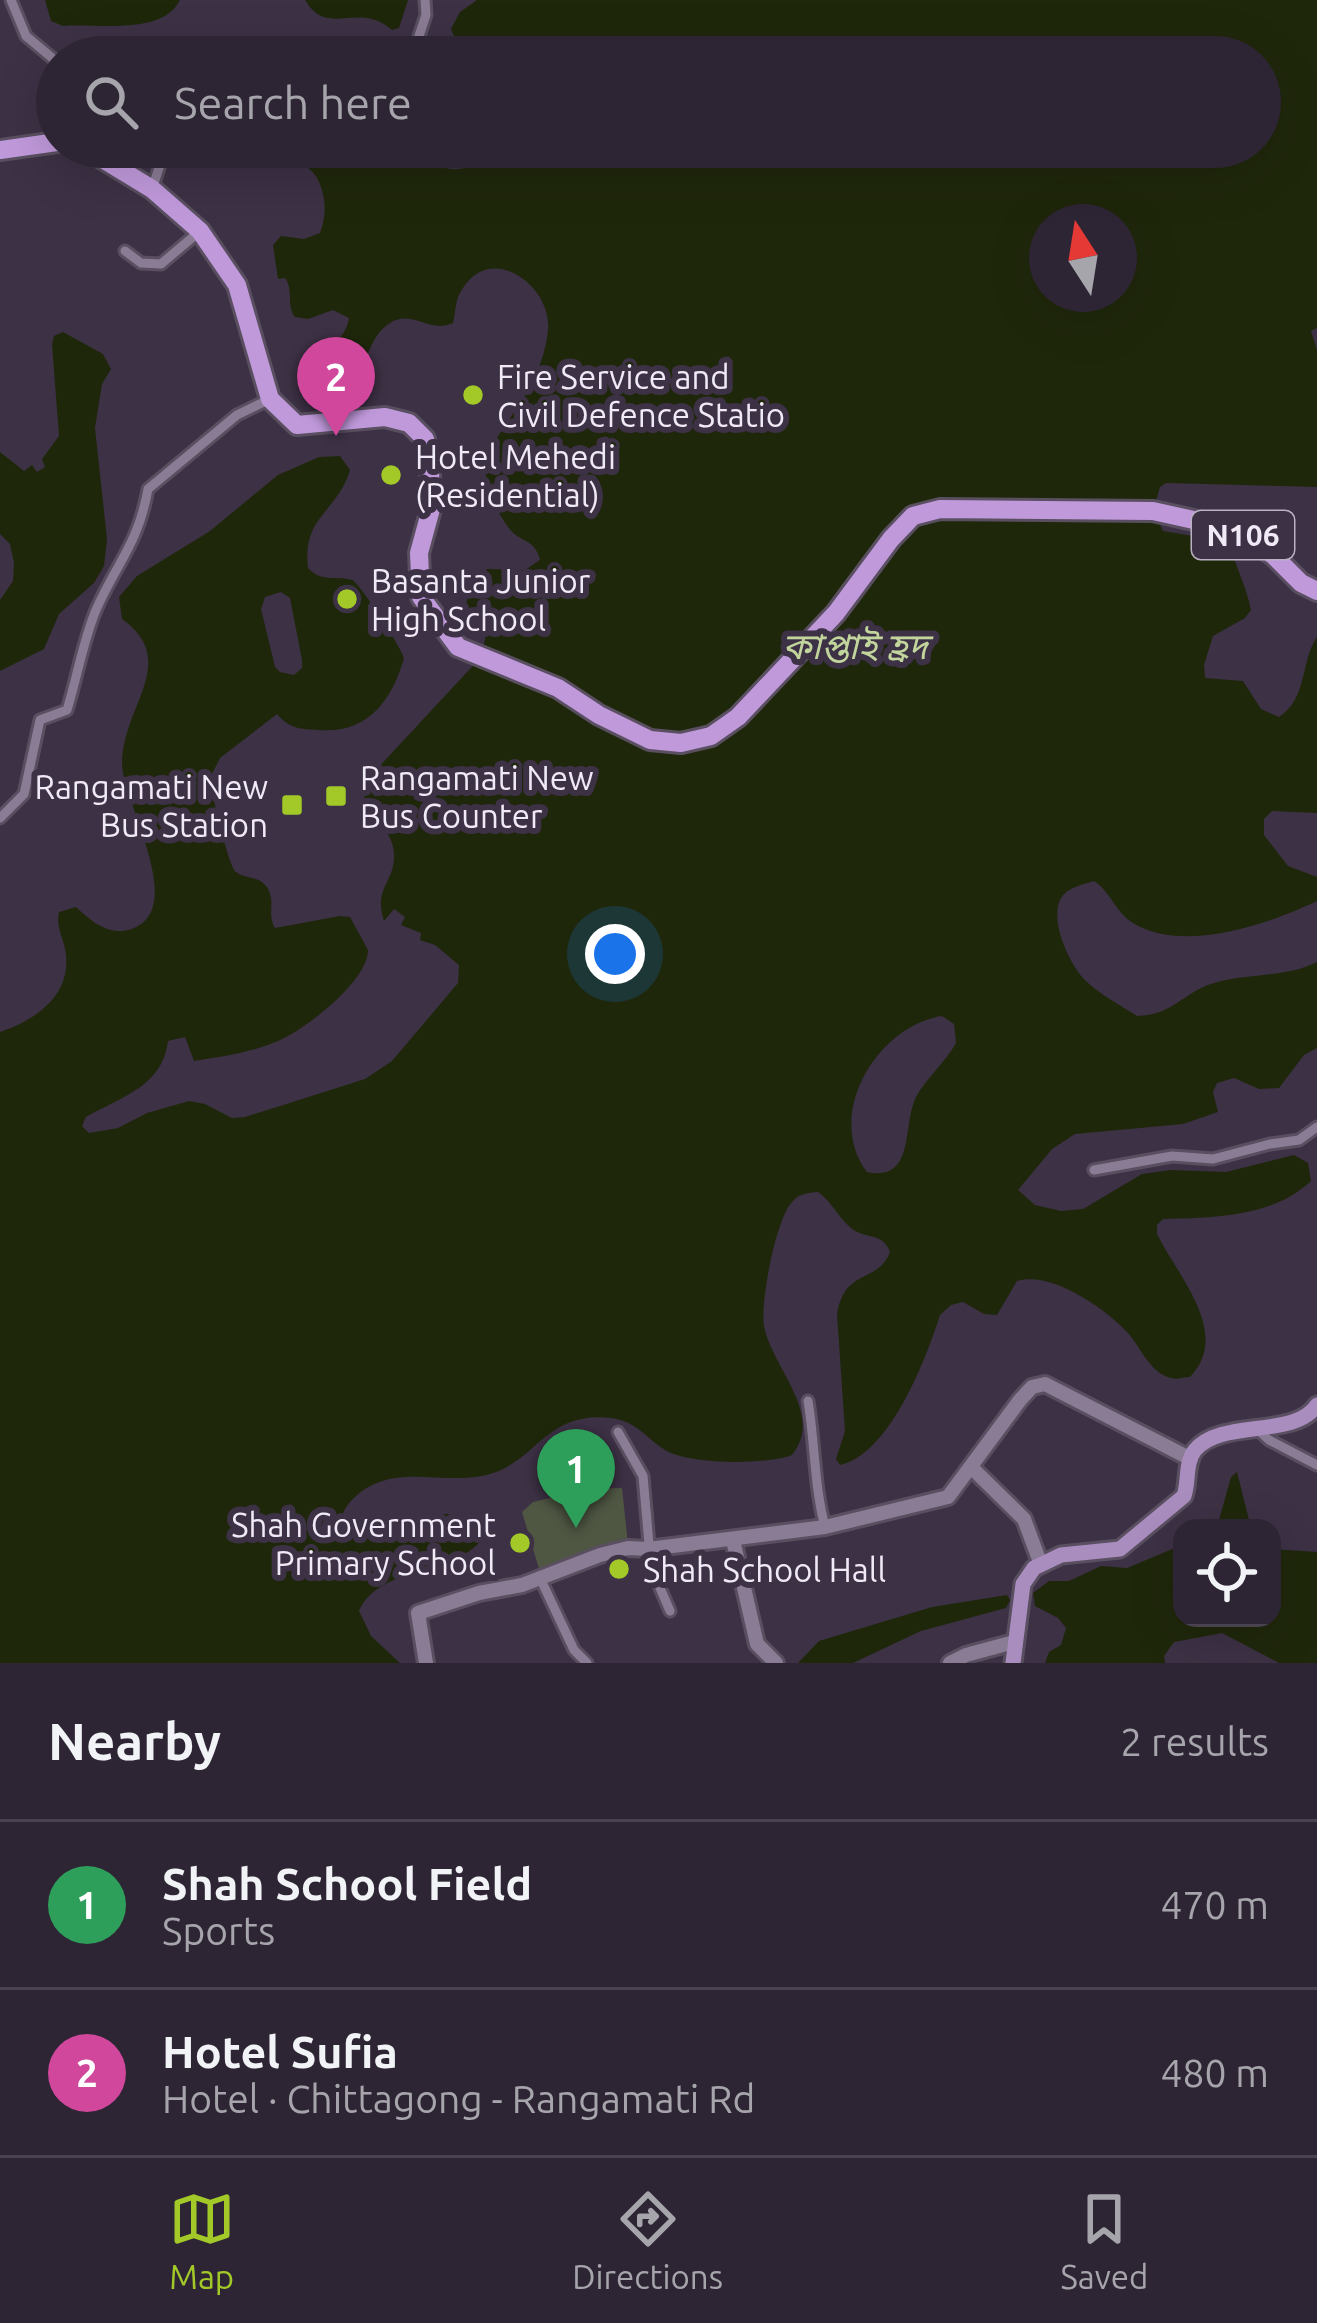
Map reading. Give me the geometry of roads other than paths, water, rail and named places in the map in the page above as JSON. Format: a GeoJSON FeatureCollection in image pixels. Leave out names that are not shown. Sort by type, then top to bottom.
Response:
{"type":"FeatureCollection","features":[{"type":"Feature","properties":{"kind":"highway"},"geometry":{"type":"LineString","coordinates":[[0,150],[36,145]]}},
{"type":"Feature","properties":{"kind":"highway"},"geometry":{"type":"LineString","coordinates":[[118,168],[152,189],[200,231],[237,285],[270,399]]}},
{"type":"Feature","properties":{"kind":"highway","name":"N106"},"geometry":{"type":"LineString","coordinates":[[270,399],[297,425],[385,417],[409,423],[424,439],[430,469],[431,508],[419,553],[422,597],[458,647],[558,688],[650,740],[681,743],[711,736],[738,717],[836,614],[913,516],[940,509],[1153,511],[1234,529],[1317,591]]}},
{"type":"Feature","properties":{"kind":"main road"},"geometry":{"type":"LineString","coordinates":[[1013,1663],[1023,1584],[1040,1562],[1120,1549],[1184,1496],[1191,1459],[1205,1443],[1294,1422],[1312,1414],[1317,1405]]}},
{"type":"Feature","properties":{"kind":"street"},"geometry":{"type":"LineString","coordinates":[[11,0],[26,36],[36,44]]}},
{"type":"Feature","properties":{"kind":"street"},"geometry":{"type":"LineString","coordinates":[[419,36],[425,0]]}},
{"type":"Feature","properties":{"kind":"street"},"geometry":{"type":"LineString","coordinates":[[152,189],[159,168]]}},
{"type":"Feature","properties":{"kind":"street"},"geometry":{"type":"LineString","coordinates":[[125,251],[141,263],[160,264],[200,231]]}},
{"type":"Feature","properties":{"kind":"street"},"geometry":{"type":"LineString","coordinates":[[0,818],[25,794],[40,720],[67,710],[96,611],[128,556],[148,489],[237,415],[270,399]]}},
{"type":"Feature","properties":{"kind":"street"},"geometry":{"type":"LineString","coordinates":[[1094,1170],[1172,1156],[1213,1159],[1299,1140],[1317,1127]]}},
{"type":"Feature","properties":{"kind":"street"},"geometry":{"type":"LineString","coordinates":[[426,1663],[418,1613],[540,1578],[600,1555],[825,1527],[948,1497],[1032,1387],[1045,1384],[1191,1459]]}},
{"type":"Feature","properties":{"kind":"street"},"geometry":{"type":"LineString","coordinates":[[808,1401],[816,1446],[815,1489],[825,1527]]}},
{"type":"Feature","properties":{"kind":"street"},"geometry":{"type":"LineString","coordinates":[[1256,1428],[1317,1465]]}},
{"type":"Feature","properties":{"kind":"street"},"geometry":{"type":"LineString","coordinates":[[618,1432],[644,1476],[648,1550],[654,1580],[670,1611]]}},
{"type":"Feature","properties":{"kind":"street"},"geometry":{"type":"LineString","coordinates":[[972,1468],[1024,1519],[1040,1562]]}},
{"type":"Feature","properties":{"kind":"street"},"geometry":{"type":"LineString","coordinates":[[733,1540],[757,1644],[776,1663]]}},
{"type":"Feature","properties":{"kind":"street"},"geometry":{"type":"LineString","coordinates":[[540,1578],[574,1650],[587,1663]]}},
{"type":"Feature","properties":{"kind":"street"},"geometry":{"type":"LineString","coordinates":[[950,1663],[966,1654],[1015,1642]]}},
{"type":"Feature","properties":{"kind":"water"},"geometry":{"type":"Polygon","coordinates":[[[45,0],[180,0],[159,19],[144,23],[63,26],[51,21],[45,0]]]}},
{"type":"Feature","properties":{"kind":"water"},"geometry":{"type":"Polygon","coordinates":[[[305,0],[408,0],[399,28],[392,30],[367,18],[324,17],[305,0]]]}},
{"type":"Feature","properties":{"kind":"water","name":"কাপ্তাই হ্রদ"},"geometry":{"type":"Polygon","coordinates":[[[477,0],[1317,0],[1317,328],[1311,331],[1317,350],[1317,487],[1166,483],[1160,487],[1153,511],[1163,531],[1217,540],[1231,549],[1247,594],[1251,610],[1245,618],[1213,636],[1205,678],[1243,681],[1261,709],[1279,717],[1295,700],[1317,637],[1317,813],[1272,811],[1264,819],[1264,835],[1288,866],[1317,877],[1317,901],[1251,926],[1176,936],[1133,923],[1094,881],[1064,894],[1057,917],[1066,951],[1083,978],[1137,1016],[1160,1012],[1214,983],[1292,971],[1317,962],[1317,1048],[1304,1055],[1279,1088],[1259,1089],[1234,1078],[1217,1083],[1213,1092],[1218,1112],[1183,1124],[1075,1134],[1052,1149],[1018,1190],[1035,1205],[1061,1211],[1083,1209],[1142,1174],[1226,1172],[1294,1155],[1308,1163],[1311,1181],[1261,1209],[1163,1219],[1157,1225],[1157,1234],[1204,1324],[1202,1360],[1190,1377],[1173,1379],[1157,1371],[1116,1322],[1076,1293],[1045,1281],[1017,1281],[997,1315],[984,1314],[963,1302],[940,1315],[915,1379],[890,1424],[858,1457],[840,1465],[836,1459],[845,1431],[837,1314],[847,1289],[878,1269],[890,1252],[879,1239],[851,1228],[818,1192],[801,1195],[781,1224],[763,1315],[769,1342],[800,1407],[801,1439],[792,1455],[747,1462],[692,1459],[665,1450],[627,1422],[589,1418],[557,1429],[490,1474],[399,1477],[366,1489],[343,1514],[346,1535],[440,1514],[475,1520],[488,1531],[460,1556],[385,1584],[359,1611],[371,1636],[400,1663],[0,1663],[0,1032],[39,1012],[64,979],[59,912],[76,907],[102,927],[126,931],[149,916],[154,898],[148,852],[122,763],[124,742],[144,686],[147,651],[122,619],[119,597],[137,576],[210,531],[278,475],[319,457],[340,456],[350,470],[315,525],[308,568],[318,576],[352,580],[404,658],[384,701],[364,720],[336,730],[312,730],[291,725],[277,714],[220,758],[210,778],[233,867],[266,886],[275,928],[350,917],[368,950],[365,962],[347,989],[319,1015],[268,1045],[194,1061],[185,1037],[168,1041],[149,1080],[86,1117],[82,1126],[89,1133],[118,1128],[147,1113],[189,1101],[232,1118],[245,1117],[365,1079],[392,1061],[458,983],[459,965],[435,945],[420,940],[421,933],[401,925],[405,917],[394,909],[384,921],[381,900],[393,864],[393,845],[367,803],[362,785],[482,656],[486,633],[466,608],[469,584],[487,569],[525,570],[540,560],[498,511],[485,462],[540,365],[547,314],[531,285],[504,269],[489,269],[475,275],[460,292],[453,323],[436,326],[398,319],[380,332],[348,382],[319,384],[319,365],[349,318],[333,310],[308,319],[295,317],[288,283],[278,279],[273,245],[281,236],[304,239],[320,233],[323,194],[307,168],[1281,168],[1281,36],[454,36],[451,29],[460,12],[477,0]],[[281,592],[265,597],[261,609],[275,667],[294,675],[302,668],[302,660],[290,598],[281,592]],[[942,1016],[918,1023],[878,1055],[864,1076],[851,1125],[855,1149],[867,1172],[883,1173],[900,1160],[916,1097],[956,1043],[954,1024],[942,1016]]]}},
{"type":"Feature","properties":{"kind":"water"},"geometry":{"type":"Polygon","coordinates":[[[63,332],[103,354],[111,369],[102,384],[95,428],[107,539],[104,566],[94,583],[59,614],[44,649],[0,671],[0,600],[13,581],[14,563],[10,544],[0,534],[0,452],[24,471],[32,465],[37,472],[45,467],[42,459],[59,436],[52,344],[54,336],[63,332]]]}},
{"type":"Feature","properties":{"kind":"water"},"geometry":{"type":"Polygon","coordinates":[[[1237,1472],[1249,1519],[1219,1519],[1231,1477],[1237,1472]]]}},
{"type":"Feature","properties":{"kind":"water"},"geometry":{"type":"Polygon","coordinates":[[[1173,1549],[1173,1627],[1281,1627],[1281,1550],[1317,1552],[1317,1663],[1279,1663],[1222,1633],[1174,1642],[1164,1656],[1165,1663],[1045,1663],[1049,1652],[1061,1645],[1066,1628],[1035,1606],[1033,1593],[1049,1581],[1069,1581],[1101,1566],[1127,1568],[1173,1549]]]}},
{"type":"Feature","properties":{"kind":"water"},"geometry":{"type":"Polygon","coordinates":[[[1007,1595],[1006,1608],[921,1631],[853,1663],[798,1663],[819,1641],[932,1607],[1007,1595]]]}},
{"type":"Feature","properties":{"kind":"place","name":"Fire Service and Civil Defence Statio"},"geometry":{"type":"Point","coordinates":[473,395]}},
{"type":"Feature","properties":{"kind":"place","name":"Hotel Sufia"},"geometry":{"type":"Point","coordinates":[336,436]}},
{"type":"Feature","properties":{"kind":"place","name":"Hotel Mehedi (Residential)"},"geometry":{"type":"Point","coordinates":[391,475]}},
{"type":"Feature","properties":{"kind":"place","name":"Basanta Junior High School"},"geometry":{"type":"Point","coordinates":[347,599]}},
{"type":"Feature","properties":{"kind":"place","name":"Rangamati New Bus Counter"},"geometry":{"type":"Point","coordinates":[336,796]}},
{"type":"Feature","properties":{"kind":"place","name":"Rangamati New Bus Station"},"geometry":{"type":"Point","coordinates":[292,805]}},
{"type":"Feature","properties":{"kind":"place","name":"Shah School Field"},"geometry":{"type":"Point","coordinates":[576,1528]}},
{"type":"Feature","properties":{"kind":"place","name":"Shah Government Primary School"},"geometry":{"type":"Point","coordinates":[520,1543]}},
{"type":"Feature","properties":{"kind":"place","name":"Shah School Hall"},"geometry":{"type":"Point","coordinates":[619,1569]}}]}
